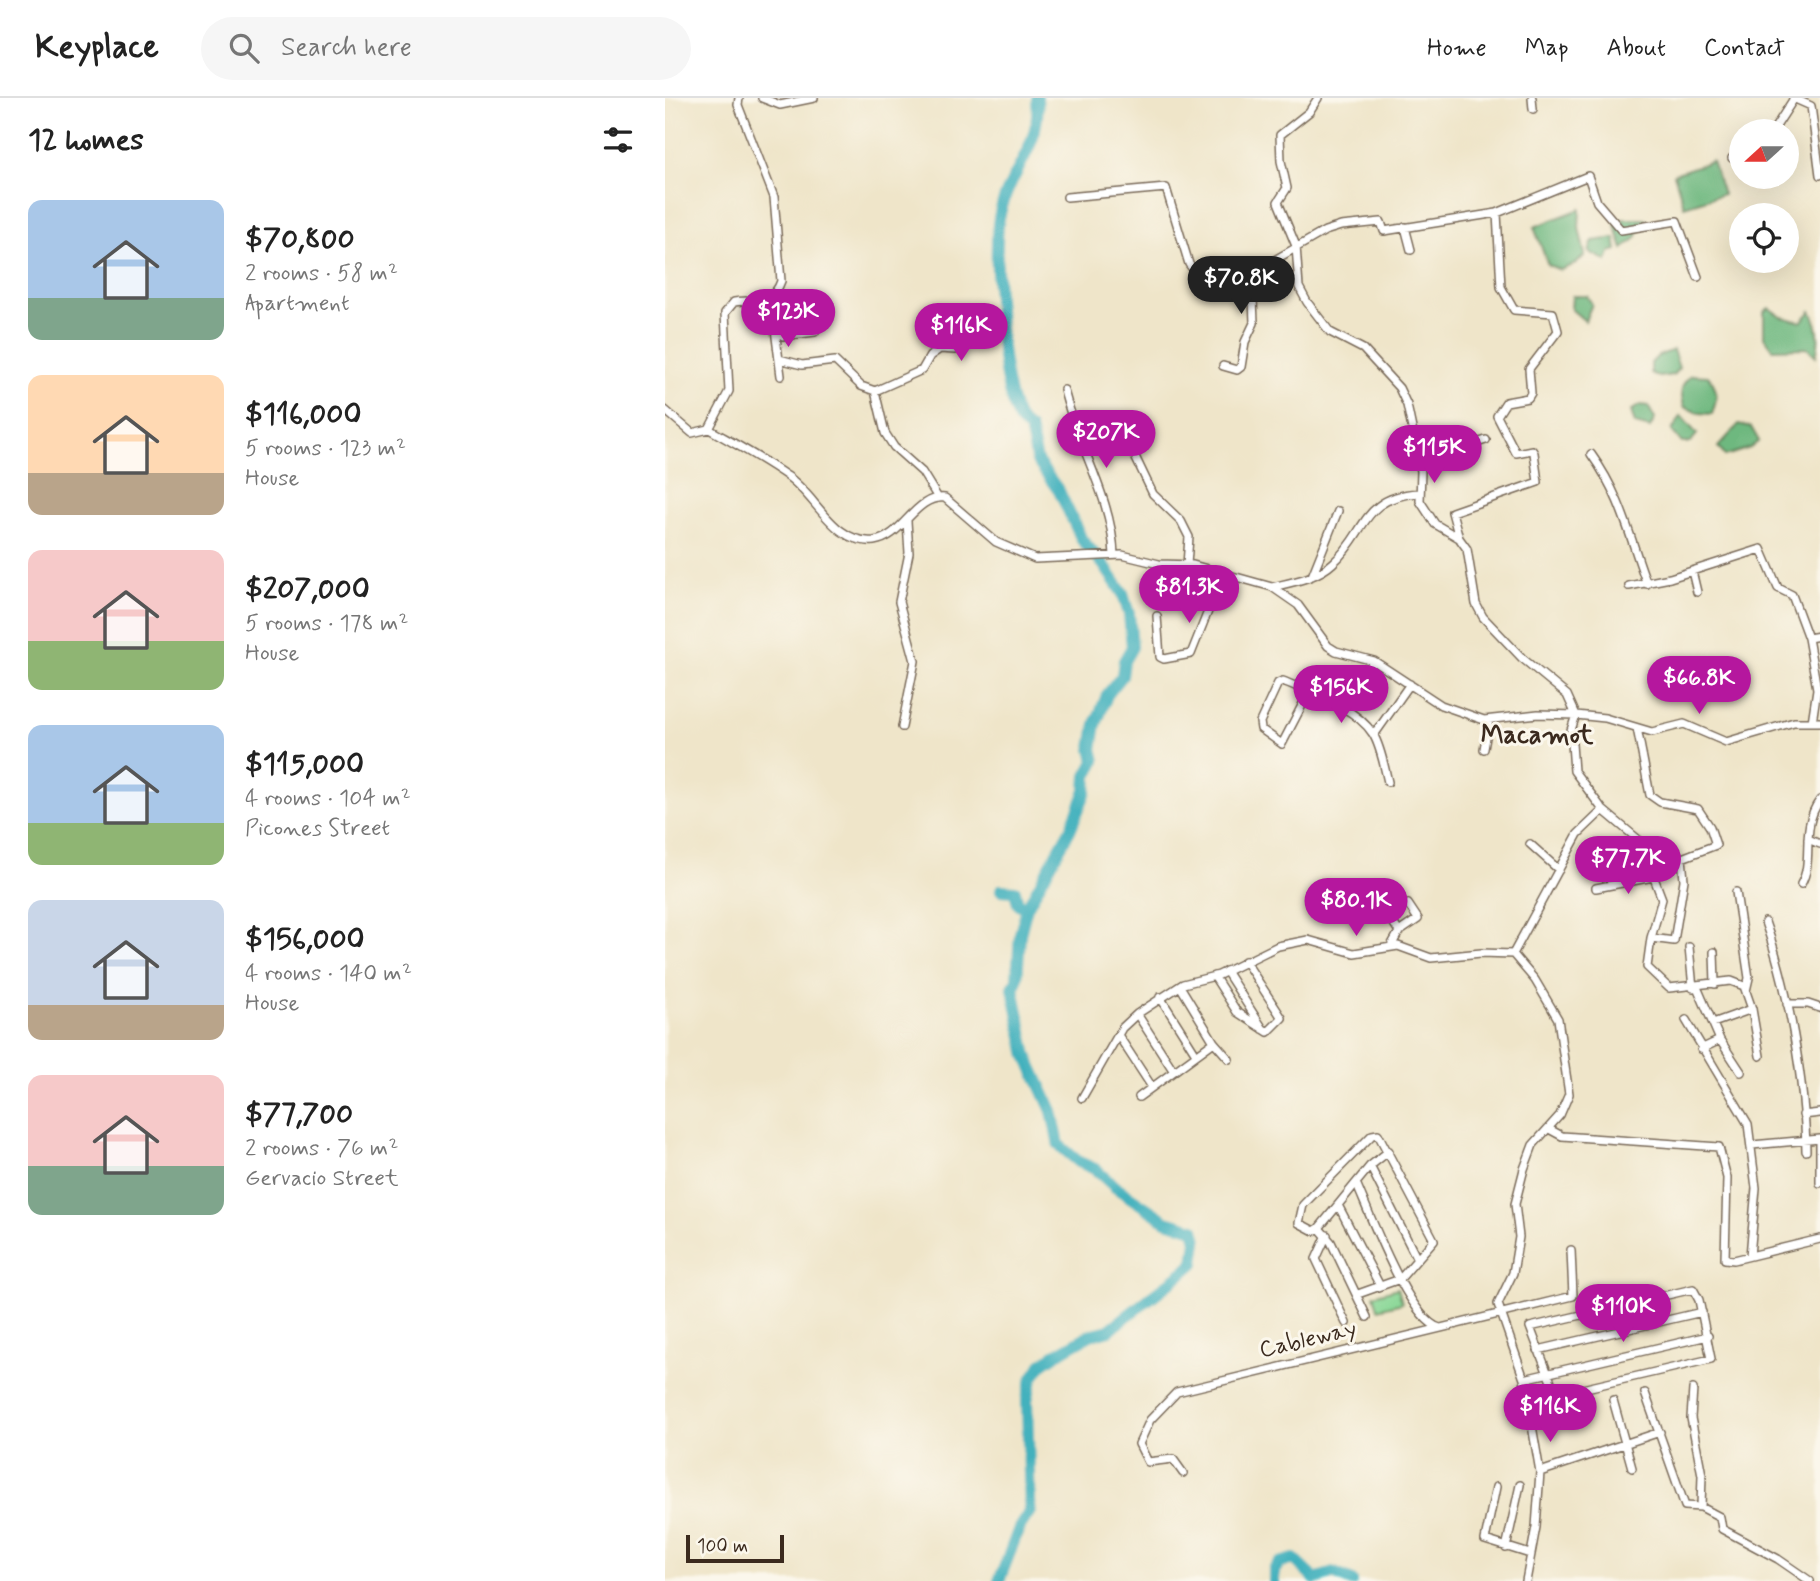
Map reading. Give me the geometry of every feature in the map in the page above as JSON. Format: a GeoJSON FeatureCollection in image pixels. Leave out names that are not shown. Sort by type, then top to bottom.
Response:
{"type":"FeatureCollection","features":[{"type":"Feature","properties":{"kind":"street"},"geometry":{"type":"LineString","coordinates":[[709,429],[729,390],[725,313],[734,302],[771,298],[777,293],[781,281],[773,197],[738,105],[739,98]]}},
{"type":"Feature","properties":{"kind":"street"},"geometry":{"type":"LineString","coordinates":[[762,98],[780,105],[814,98]]}},
{"type":"Feature","properties":{"kind":"street"},"geometry":{"type":"LineString","coordinates":[[1318,98],[1309,112],[1280,135],[1281,161],[1287,188],[1278,202],[1296,246],[1299,287],[1329,332],[1363,349],[1399,388],[1407,405],[1421,471],[1418,493],[1435,524],[1459,538]]}},
{"type":"Feature","properties":{"kind":"street"},"geometry":{"type":"LineString","coordinates":[[1532,98],[1533,109]]}},
{"type":"Feature","properties":{"kind":"street"},"geometry":{"type":"LineString","coordinates":[[1780,119],[1793,99],[1811,106],[1820,175]]}},
{"type":"Feature","properties":{"kind":"street"},"geometry":{"type":"LineString","coordinates":[[1067,197],[1166,188],[1182,247],[1194,272],[1211,283],[1252,272],[1296,246],[1341,226],[1381,222],[1384,231],[1497,213],[1583,175],[1588,176],[1597,202],[1621,230],[1677,220],[1698,277]]}},
{"type":"Feature","properties":{"kind":"street"},"geometry":{"type":"LineString","coordinates":[[1497,213],[1501,287],[1514,310],[1553,313],[1558,331],[1529,369],[1531,393],[1528,398],[1506,402],[1497,416],[1516,453],[1534,453],[1538,482],[1452,512],[1459,538],[1467,549],[1476,604],[1483,617],[1515,652],[1567,695],[1576,715],[1571,730],[1572,765],[1603,810],[1640,841],[1662,898],[1651,938],[1647,967],[1669,988],[1731,981],[1744,986],[1752,1009],[1760,1056]]}},
{"type":"Feature","properties":{"kind":"street"},"geometry":{"type":"LineString","coordinates":[[1405,227],[1411,250]]}},
{"type":"Feature","properties":{"kind":"street"},"geometry":{"type":"LineString","coordinates":[[1223,366],[1237,370],[1241,367],[1245,342],[1254,323],[1252,272]]}},
{"type":"Feature","properties":{"kind":"street"},"geometry":{"type":"LineString","coordinates":[[771,298],[781,376]]}},
{"type":"Feature","properties":{"kind":"street"},"geometry":{"type":"LineString","coordinates":[[776,328],[783,336],[815,332]]}},
{"type":"Feature","properties":{"kind":"street"},"geometry":{"type":"LineString","coordinates":[[940,349],[942,328]]}},
{"type":"Feature","properties":{"kind":"street"},"geometry":{"type":"LineString","coordinates":[[779,359],[802,365],[835,361],[861,386],[874,391],[922,370],[930,356],[940,349],[955,350],[967,346],[972,334]]}},
{"type":"Feature","properties":{"kind":"street"},"geometry":{"type":"LineString","coordinates":[[1064,390],[1076,433],[1107,511],[1113,534],[1111,555]]}},
{"type":"Feature","properties":{"kind":"street"},"geometry":{"type":"LineString","coordinates":[[874,391],[885,433],[894,447],[922,472],[938,498]]}},
{"type":"Feature","properties":{"kind":"street"},"geometry":{"type":"LineString","coordinates":[[665,410],[692,433],[709,429],[790,477],[835,526],[857,541],[876,541],[894,534],[929,500],[945,498],[1011,550],[1035,559],[1111,555],[1159,564],[1187,565],[1272,587],[1298,605],[1328,646],[1374,661],[1441,705],[1489,720],[1538,714],[1576,715],[1605,718],[1652,732],[1684,724],[1726,743],[1794,722],[1816,722],[1819,688],[1808,638],[1792,595],[1779,588],[1761,549],[1647,584],[1629,586]]}},
{"type":"Feature","properties":{"kind":"street"},"geometry":{"type":"LineString","coordinates":[[1119,424],[1153,494],[1181,521],[1189,537],[1187,565]]}},
{"type":"Feature","properties":{"kind":"street"},"geometry":{"type":"LineString","coordinates":[[1416,452],[1464,447],[1486,440]]}},
{"type":"Feature","properties":{"kind":"street"},"geometry":{"type":"LineString","coordinates":[[1591,454],[1611,485],[1628,521],[1647,584]]}},
{"type":"Feature","properties":{"kind":"street"},"geometry":{"type":"LineString","coordinates":[[1272,587],[1311,577],[1334,563],[1372,510],[1386,502],[1418,493]]}},
{"type":"Feature","properties":{"kind":"street"},"geometry":{"type":"LineString","coordinates":[[1311,577],[1338,511]]}},
{"type":"Feature","properties":{"kind":"street"},"geometry":{"type":"LineString","coordinates":[[902,727],[915,661],[899,603],[909,554],[907,521]]}},
{"type":"Feature","properties":{"kind":"street"},"geometry":{"type":"LineString","coordinates":[[1692,571],[1697,592]]}},
{"type":"Feature","properties":{"kind":"street"},"geometry":{"type":"LineString","coordinates":[[1157,616],[1160,657],[1164,659],[1191,654],[1222,576]]}},
{"type":"Feature","properties":{"kind":"street"},"geometry":{"type":"LineString","coordinates":[[1808,638],[1820,636]]}},
{"type":"Feature","properties":{"kind":"street"},"geometry":{"type":"LineString","coordinates":[[1340,708],[1374,661]]}},
{"type":"Feature","properties":{"kind":"street"},"geometry":{"type":"LineString","coordinates":[[1309,692],[1286,741],[1278,744],[1259,725],[1279,683],[1283,681],[1309,692],[1361,721],[1374,735],[1388,782]]}},
{"type":"Feature","properties":{"kind":"street"},"geometry":{"type":"LineString","coordinates":[[1374,735],[1410,684]]}},
{"type":"Feature","properties":{"kind":"street"},"geometry":{"type":"LineString","coordinates":[[1484,749],[1489,720]]}},
{"type":"Feature","properties":{"kind":"street"},"geometry":{"type":"LineString","coordinates":[[1637,728],[1650,795],[1660,802],[1698,809],[1710,827],[1716,845],[1682,858],[1684,880],[1674,941],[1651,938]]}},
{"type":"Feature","properties":{"kind":"street"},"geometry":{"type":"LineString","coordinates":[[1801,884],[1807,867],[1805,846],[1809,824],[1820,800]]}},
{"type":"Feature","properties":{"kind":"street"},"geometry":{"type":"LineString","coordinates":[[1513,954],[1578,835],[1603,810]]}},
{"type":"Feature","properties":{"kind":"street"},"geometry":{"type":"LineString","coordinates":[[1808,839],[1820,844]]}},
{"type":"Feature","properties":{"kind":"street"},"geometry":{"type":"LineString","coordinates":[[1530,844],[1559,870]]}},
{"type":"Feature","properties":{"kind":"street"},"geometry":{"type":"LineString","coordinates":[[1596,888],[1653,877]]}},
{"type":"Feature","properties":{"kind":"street"},"geometry":{"type":"LineString","coordinates":[[1736,892],[1749,978],[1746,991]]}},
{"type":"Feature","properties":{"kind":"street"},"geometry":{"type":"LineString","coordinates":[[1391,946],[1399,932],[1418,919],[1408,904]]}},
{"type":"Feature","properties":{"kind":"street"},"geometry":{"type":"LineString","coordinates":[[1383,906],[1399,932]]}},
{"type":"Feature","properties":{"kind":"street"},"geometry":{"type":"LineString","coordinates":[[1765,922],[1777,954],[1787,1004],[1806,1152]]}},
{"type":"Feature","properties":{"kind":"street"},"geometry":{"type":"LineString","coordinates":[[1082,1098],[1118,1035],[1137,1014],[1180,986],[1214,976],[1278,946],[1307,940],[1354,953],[1391,946],[1431,958],[1481,953],[1513,954],[1535,980],[1558,1019],[1569,1094],[1560,1115],[1533,1145],[1515,1204],[1519,1237],[1513,1273],[1498,1304],[1524,1379],[1540,1472],[1525,1581]]}},
{"type":"Feature","properties":{"kind":"street"},"geometry":{"type":"LineString","coordinates":[[1689,947],[1695,987],[1720,1040],[1741,1072]]}},
{"type":"Feature","properties":{"kind":"street"},"geometry":{"type":"LineString","coordinates":[[1714,951],[1715,984]]}},
{"type":"Feature","properties":{"kind":"street"},"geometry":{"type":"LineString","coordinates":[[1245,961],[1282,1018],[1268,1032],[1264,1032]]}},
{"type":"Feature","properties":{"kind":"street"},"geometry":{"type":"LineString","coordinates":[[1226,971],[1264,1032]]}},
{"type":"Feature","properties":{"kind":"street"},"geometry":{"type":"LineString","coordinates":[[1214,976],[1237,1012],[1264,1032]]}},
{"type":"Feature","properties":{"kind":"street"},"geometry":{"type":"LineString","coordinates":[[1180,986],[1214,1042],[1229,1059]]}},
{"type":"Feature","properties":{"kind":"street"},"geometry":{"type":"LineString","coordinates":[[1160,997],[1196,1054]]}},
{"type":"Feature","properties":{"kind":"street"},"geometry":{"type":"LineString","coordinates":[[1787,1004],[1808,1004],[1820,1008]]}},
{"type":"Feature","properties":{"kind":"street"},"geometry":{"type":"LineString","coordinates":[[1713,1023],[1752,1009]]}},
{"type":"Feature","properties":{"kind":"street"},"geometry":{"type":"LineString","coordinates":[[1137,1014],[1173,1070]]}},
{"type":"Feature","properties":{"kind":"street"},"geometry":{"type":"LineString","coordinates":[[1686,1020],[1701,1049],[1744,1114],[1752,1145],[1756,1188],[1749,1256]]}},
{"type":"Feature","properties":{"kind":"street"},"geometry":{"type":"LineString","coordinates":[[1118,1035],[1152,1087]]}},
{"type":"Feature","properties":{"kind":"street"},"geometry":{"type":"LineString","coordinates":[[1701,1049],[1720,1040]]}},
{"type":"Feature","properties":{"kind":"street"},"geometry":{"type":"LineString","coordinates":[[1139,1097],[1214,1042]]}},
{"type":"Feature","properties":{"kind":"street"},"geometry":{"type":"LineString","coordinates":[[1803,1115],[1820,1113]]}},
{"type":"Feature","properties":{"kind":"street"},"geometry":{"type":"LineString","coordinates":[[1549,1129],[1562,1136],[1719,1147],[1727,1178],[1725,1259],[1820,1239]]}},
{"type":"Feature","properties":{"kind":"street"},"geometry":{"type":"LineString","coordinates":[[1358,1294],[1400,1279],[1416,1257],[1434,1240],[1389,1151],[1378,1134],[1372,1135],[1303,1205],[1299,1223],[1314,1231],[1318,1228],[1370,1166],[1389,1151]]}},
{"type":"Feature","properties":{"kind":"street"},"geometry":{"type":"LineString","coordinates":[[1752,1145],[1820,1139],[1820,1183]]}},
{"type":"Feature","properties":{"kind":"street"},"geometry":{"type":"LineString","coordinates":[[1370,1166],[1416,1257]]}},
{"type":"Feature","properties":{"kind":"street"},"geometry":{"type":"LineString","coordinates":[[1356,1183],[1400,1279],[1429,1324],[1442,1328]]}},
{"type":"Feature","properties":{"kind":"street"},"geometry":{"type":"LineString","coordinates":[[1338,1205],[1380,1286]]}},
{"type":"Feature","properties":{"kind":"street"},"geometry":{"type":"LineString","coordinates":[[1318,1228],[1327,1235],[1367,1317]]}},
{"type":"Feature","properties":{"kind":"street"},"geometry":{"type":"LineString","coordinates":[[1327,1235],[1316,1259],[1346,1323]]}},
{"type":"Feature","properties":{"kind":"street","name":"Cableway"},"geometry":{"type":"LineString","coordinates":[[1183,1473],[1173,1459],[1148,1462],[1139,1444],[1150,1420],[1177,1392],[1573,1296],[1571,1250]]}},
{"type":"Feature","properties":{"kind":"street"},"geometry":{"type":"LineString","coordinates":[[1695,1290],[1702,1312],[1712,1357],[1707,1361],[1559,1397],[1530,1330],[1532,1326],[1681,1291],[1695,1290]]}},
{"type":"Feature","properties":{"kind":"street"},"geometry":{"type":"LineString","coordinates":[[1538,1350],[1702,1312]]}},
{"type":"Feature","properties":{"kind":"street"},"geometry":{"type":"LineString","coordinates":[[1524,1379],[1708,1336]]}},
{"type":"Feature","properties":{"kind":"street"},"geometry":{"type":"LineString","coordinates":[[1693,1390],[1691,1418],[1702,1475],[1701,1507]]}},
{"type":"Feature","properties":{"kind":"street"},"geometry":{"type":"LineString","coordinates":[[1645,1393],[1685,1506],[1701,1507],[1720,1517],[1721,1529],[1778,1559],[1810,1581]]}},
{"type":"Feature","properties":{"kind":"street"},"geometry":{"type":"LineString","coordinates":[[1613,1401],[1632,1468]]}},
{"type":"Feature","properties":{"kind":"street"},"geometry":{"type":"LineString","coordinates":[[1540,1472],[1660,1432]]}},
{"type":"Feature","properties":{"kind":"street"},"geometry":{"type":"LineString","coordinates":[[1506,1548],[1520,1485]]}},
{"type":"Feature","properties":{"kind":"street"},"geometry":{"type":"LineString","coordinates":[[1496,1487],[1484,1537],[1486,1541],[1530,1554]]}},
{"type":"Feature","properties":{"kind":"green space"},"geometry":{"type":"Polygon","coordinates":[[[1712,161],[1723,194],[1684,206],[1674,174],[1712,161]]]}},
{"type":"Feature","properties":{"kind":"green space"},"geometry":{"type":"Polygon","coordinates":[[[1580,209],[1579,228],[1585,255],[1576,264],[1560,270],[1548,265],[1534,227],[1580,209]]]}},
{"type":"Feature","properties":{"kind":"green space"},"geometry":{"type":"Polygon","coordinates":[[[1624,219],[1645,219],[1653,225],[1640,229],[1636,238],[1623,249],[1615,225],[1624,219]]]}},
{"type":"Feature","properties":{"kind":"green space"},"geometry":{"type":"Polygon","coordinates":[[[1615,238],[1617,250],[1610,252],[1607,261],[1589,252],[1593,241],[1615,238]]]}},
{"type":"Feature","properties":{"kind":"green space"},"geometry":{"type":"Polygon","coordinates":[[[1572,296],[1587,296],[1592,304],[1585,321],[1571,309],[1572,296]]]}},
{"type":"Feature","properties":{"kind":"green space"},"geometry":{"type":"Polygon","coordinates":[[[1769,308],[1782,317],[1801,322],[1811,311],[1818,333],[1816,356],[1807,348],[1773,349],[1764,337],[1764,312],[1769,308]]]}},
{"type":"Feature","properties":{"kind":"green space"},"geometry":{"type":"Polygon","coordinates":[[[1673,350],[1679,368],[1673,375],[1659,377],[1651,373],[1651,363],[1658,356],[1673,350]]]}},
{"type":"Feature","properties":{"kind":"green space"},"geometry":{"type":"Polygon","coordinates":[[[1691,375],[1708,376],[1712,381],[1716,394],[1712,414],[1699,413],[1684,407],[1682,390],[1691,375]]]}},
{"type":"Feature","properties":{"kind":"green space"},"geometry":{"type":"Polygon","coordinates":[[[1640,405],[1648,406],[1655,419],[1650,428],[1635,424],[1631,411],[1640,405]]]}},
{"type":"Feature","properties":{"kind":"green space"},"geometry":{"type":"Polygon","coordinates":[[[1681,416],[1697,434],[1690,443],[1682,443],[1672,431],[1681,416]]]}},
{"type":"Feature","properties":{"kind":"green space"},"geometry":{"type":"Polygon","coordinates":[[[1739,424],[1751,427],[1759,441],[1750,448],[1725,456],[1718,447],[1739,424]]]}},
{"type":"Feature","properties":{"kind":"green space"},"geometry":{"type":"Polygon","coordinates":[[[1398,1288],[1402,1303],[1378,1309],[1374,1295],[1398,1288]]]}},
{"type":"Feature","properties":{"kind":"waterway"},"geometry":{"type":"LineString","coordinates":[[1027,907],[1070,830],[1086,791],[1087,776],[1095,761],[1092,749],[1096,724],[1107,695],[1122,676],[1124,661],[1132,647],[1129,614],[1123,594],[1103,564],[1082,540],[1059,491],[1037,461],[1030,429],[1022,423],[1014,408],[1008,385],[1000,324],[997,236],[1003,202],[1034,132],[1037,98]]}},
{"type":"Feature","properties":{"kind":"waterway"},"geometry":{"type":"LineString","coordinates":[[999,1581],[1019,1528],[1030,1511],[1027,1400],[1032,1379],[1042,1364],[1090,1335],[1109,1330],[1186,1270],[1194,1263],[1197,1241],[1194,1229],[1166,1221],[1115,1187],[1095,1169],[1079,1162],[1059,1145],[1052,1111],[1027,1056],[1013,988],[1017,980],[1020,934],[1027,907],[1018,904],[1015,891],[1001,890]]}},
{"type":"Feature","properties":{"kind":"waterway"},"geometry":{"type":"LineString","coordinates":[[1274,1581],[1274,1570],[1280,1563],[1294,1559],[1315,1579],[1334,1573],[1352,1581]]}},
{"type":"Feature","properties":{"kind":"district","name":"Macamot"},"geometry":{"type":"Point","coordinates":[1537,736]}}]}
